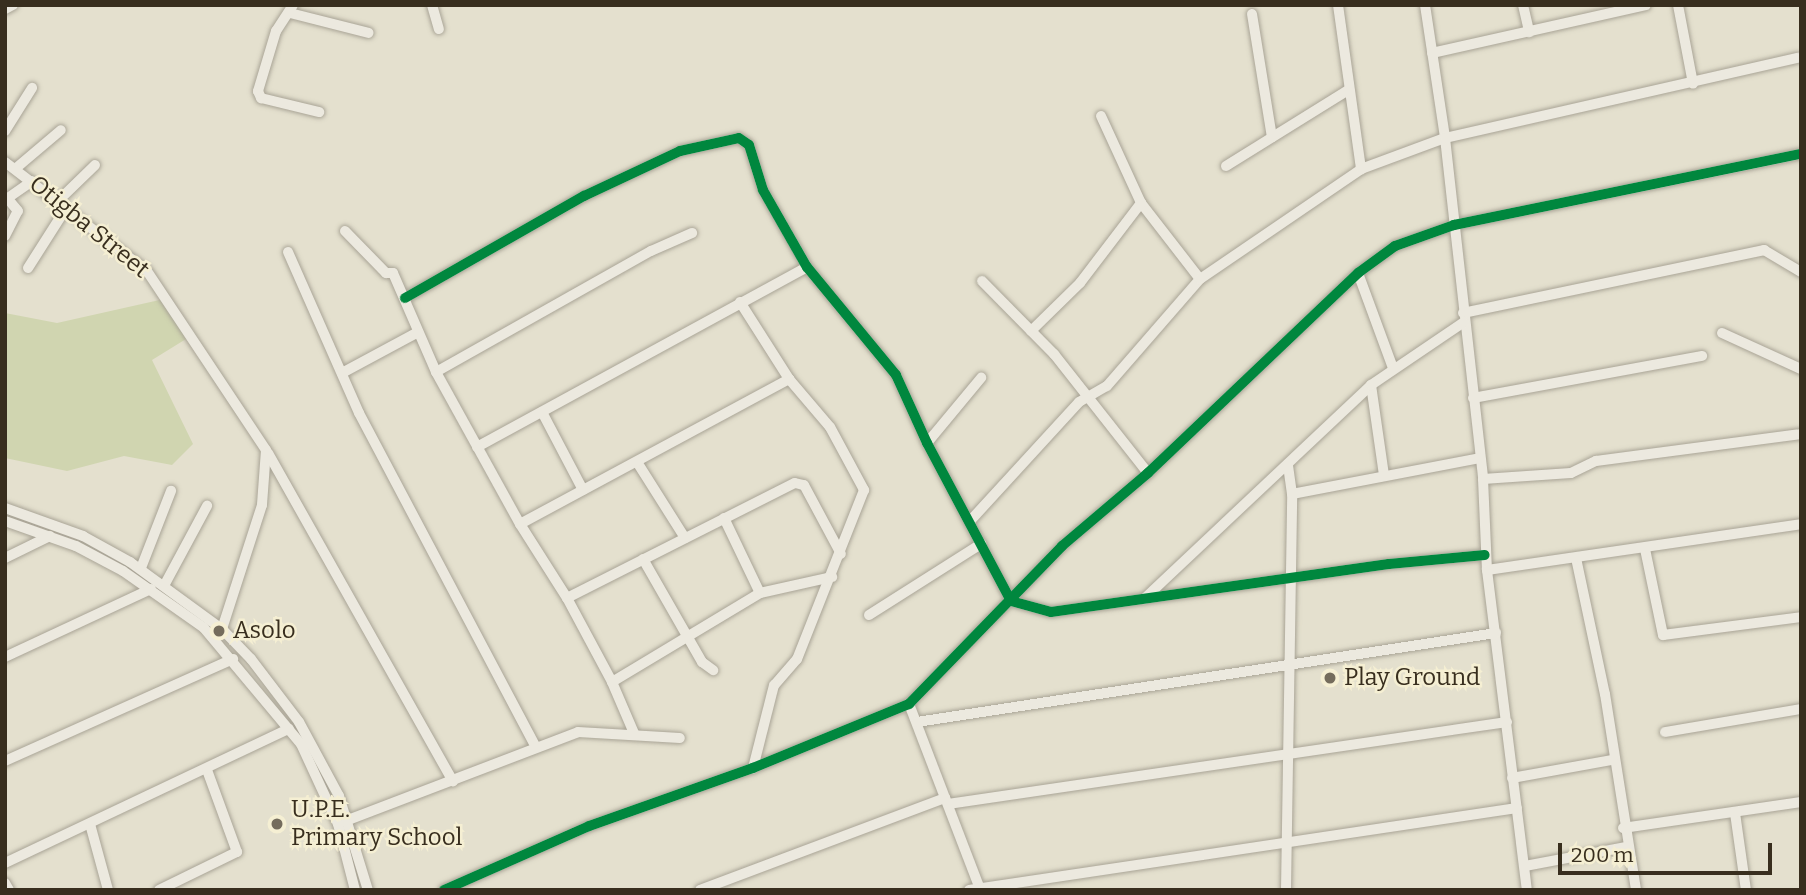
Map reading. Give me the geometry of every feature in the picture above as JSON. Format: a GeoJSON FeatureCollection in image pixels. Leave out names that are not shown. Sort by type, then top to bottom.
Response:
{"type":"FeatureCollection","features":[{"type":"Feature","properties":{"kind":"street"},"geometry":{"type":"LineString","coordinates":[[5,9],[13,5]]}},
{"type":"Feature","properties":{"kind":"street"},"geometry":{"type":"LineString","coordinates":[[432,5],[439,29]]}},
{"type":"Feature","properties":{"kind":"street"},"geometry":{"type":"LineString","coordinates":[[1338,5],[1361,169]]}},
{"type":"Feature","properties":{"kind":"street"},"geometry":{"type":"LineString","coordinates":[[1426,5],[1445,138],[1483,480],[1485,555],[1527,890]]}},
{"type":"Feature","properties":{"kind":"street"},"geometry":{"type":"LineString","coordinates":[[1523,5],[1529,32]]}},
{"type":"Feature","properties":{"kind":"street"},"geometry":{"type":"LineString","coordinates":[[1432,53],[1529,32],[1615,9],[1646,5]]}},
{"type":"Feature","properties":{"kind":"street"},"geometry":{"type":"LineString","coordinates":[[1678,5],[1693,84]]}},
{"type":"Feature","properties":{"kind":"street"},"geometry":{"type":"LineString","coordinates":[[319,112],[261,98],[258,91],[276,31],[291,9],[369,33]]}},
{"type":"Feature","properties":{"kind":"street"},"geometry":{"type":"LineString","coordinates":[[1252,14],[1272,137]]}},
{"type":"Feature","properties":{"kind":"street"},"geometry":{"type":"LineString","coordinates":[[970,521],[1079,402],[1107,386],[1200,279],[1361,169],[1445,138],[1693,84],[1798,58]]}},
{"type":"Feature","properties":{"kind":"street"},"geometry":{"type":"LineString","coordinates":[[5,131],[32,88]]}},
{"type":"Feature","properties":{"kind":"street"},"geometry":{"type":"LineString","coordinates":[[1226,166],[1348,90]]}},
{"type":"Feature","properties":{"kind":"street"},"geometry":{"type":"LineString","coordinates":[[1101,116],[1141,203],[1200,279]]}},
{"type":"Feature","properties":{"kind":"street"},"geometry":{"type":"LineString","coordinates":[[15,169],[61,130]]}},
{"type":"Feature","properties":{"kind":"street"},"geometry":{"type":"LineString","coordinates":[[405,298],[584,196],[680,151],[739,138],[749,145],[762,190],[807,267],[891,366],[927,443],[1011,601],[1051,612],[1292,580],[1390,564],[1485,555]]}},
{"type":"Feature","properties":{"kind":"street"},"geometry":{"type":"LineString","coordinates":[[444,890],[589,827],[753,768],[909,704],[1062,546],[1148,473],[1358,273],[1395,246],[1454,225],[1801,154]]}},
{"type":"Feature","properties":{"kind":"street","name":"Otigba Street"},"geometry":{"type":"LineString","coordinates":[[5,162],[139,264],[168,297],[266,450],[453,781]]}},
{"type":"Feature","properties":{"kind":"street"},"geometry":{"type":"LineString","coordinates":[[57,202],[95,165]]}},
{"type":"Feature","properties":{"kind":"street"},"geometry":{"type":"LineString","coordinates":[[5,236],[18,215],[6,199],[32,181]]}},
{"type":"Feature","properties":{"kind":"street"},"geometry":{"type":"LineString","coordinates":[[1031,331],[1080,283],[1141,203]]}},
{"type":"Feature","properties":{"kind":"street"},"geometry":{"type":"LineString","coordinates":[[28,268],[65,210]]}},
{"type":"Feature","properties":{"kind":"street"},"geometry":{"type":"LineString","coordinates":[[345,231],[386,274],[393,273],[436,372],[520,524],[567,598],[612,681],[634,733]]}},
{"type":"Feature","properties":{"kind":"street"},"geometry":{"type":"LineString","coordinates":[[436,372],[651,251],[692,233]]}},
{"type":"Feature","properties":{"kind":"street"},"geometry":{"type":"LineString","coordinates":[[1144,599],[1371,385],[1464,318],[1764,250],[1801,272]]}},
{"type":"Feature","properties":{"kind":"street"},"geometry":{"type":"LineString","coordinates":[[288,252],[342,373],[536,747]]}},
{"type":"Feature","properties":{"kind":"street"},"geometry":{"type":"LineString","coordinates":[[477,447],[807,267]]}},
{"type":"Feature","properties":{"kind":"street"},"geometry":{"type":"LineString","coordinates":[[1358,273],[1394,368]]}},
{"type":"Feature","properties":{"kind":"street"},"geometry":{"type":"LineString","coordinates":[[982,281],[1090,397],[1148,473]]}},
{"type":"Feature","properties":{"kind":"street"},"geometry":{"type":"LineString","coordinates":[[740,302],[789,379],[830,427],[863,486],[841,554],[797,659],[774,685],[753,768]]}},
{"type":"Feature","properties":{"kind":"street"},"geometry":{"type":"LineString","coordinates":[[342,373],[418,332]]}},
{"type":"Feature","properties":{"kind":"street"},"geometry":{"type":"LineString","coordinates":[[1722,333],[1801,369]]}},
{"type":"Feature","properties":{"kind":"street"},"geometry":{"type":"LineString","coordinates":[[1473,398],[1702,356]]}},
{"type":"Feature","properties":{"kind":"street"},"geometry":{"type":"LineString","coordinates":[[927,443],[981,378]]}},
{"type":"Feature","properties":{"kind":"street"},"geometry":{"type":"LineString","coordinates":[[520,524],[789,379]]}},
{"type":"Feature","properties":{"kind":"street"},"geometry":{"type":"LineString","coordinates":[[1371,385],[1384,475]]}},
{"type":"Feature","properties":{"kind":"street"},"geometry":{"type":"LineString","coordinates":[[542,412],[583,490]]}},
{"type":"Feature","properties":{"kind":"street"},"geometry":{"type":"LineString","coordinates":[[1483,480],[1571,473],[1597,461],[1801,434]]}},
{"type":"Feature","properties":{"kind":"street"},"geometry":{"type":"LineString","coordinates":[[222,629],[262,505],[266,450]]}},
{"type":"Feature","properties":{"kind":"street"},"geometry":{"type":"LineString","coordinates":[[1293,494],[1480,458]]}},
{"type":"Feature","properties":{"kind":"street"},"geometry":{"type":"LineString","coordinates":[[637,462],[685,538]]}},
{"type":"Feature","properties":{"kind":"street"},"geometry":{"type":"LineString","coordinates":[[1286,890],[1287,667],[1293,494],[1288,464]]}},
{"type":"Feature","properties":{"kind":"street"},"geometry":{"type":"LineString","coordinates":[[567,598],[723,518],[800,483],[841,554]]}},
{"type":"Feature","properties":{"kind":"street"},"geometry":{"type":"LineString","coordinates":[[141,568],[171,491]]}},
{"type":"Feature","properties":{"kind":"street"},"geometry":{"type":"LineString","coordinates":[[164,584],[207,506]]}},
{"type":"Feature","properties":{"kind":"street"},"geometry":{"type":"LineString","coordinates":[[5,508],[83,536],[141,568],[222,629],[299,722],[348,820],[368,890]]}},
{"type":"Feature","properties":{"kind":"street"},"geometry":{"type":"LineString","coordinates":[[723,518],[760,593]]}},
{"type":"Feature","properties":{"kind":"street"},"geometry":{"type":"LineString","coordinates":[[5,521],[50,536],[151,589],[204,628],[233,659],[289,729],[332,809],[355,890]]}},
{"type":"Feature","properties":{"kind":"street"},"geometry":{"type":"LineString","coordinates":[[1487,570],[1646,549],[1801,524]]}},
{"type":"Feature","properties":{"kind":"street"},"geometry":{"type":"LineString","coordinates":[[5,558],[50,536]]}},
{"type":"Feature","properties":{"kind":"street"},"geometry":{"type":"LineString","coordinates":[[869,615],[981,544]]}},
{"type":"Feature","properties":{"kind":"street"},"geometry":{"type":"LineString","coordinates":[[1646,549],[1663,635],[1801,617]]}},
{"type":"Feature","properties":{"kind":"street"},"geometry":{"type":"LineString","coordinates":[[1576,558],[1605,694],[1612,760],[1636,890]]}},
{"type":"Feature","properties":{"kind":"street"},"geometry":{"type":"LineString","coordinates":[[643,559],[702,662],[713,670]]}},
{"type":"Feature","properties":{"kind":"street"},"geometry":{"type":"LineString","coordinates":[[612,681],[760,593],[832,577]]}},
{"type":"Feature","properties":{"kind":"street"},"geometry":{"type":"LineString","coordinates":[[5,657],[151,589]]}},
{"type":"Feature","properties":{"kind":"street"},"geometry":{"type":"LineString","coordinates":[[917,722],[1496,634]]}},
{"type":"Feature","properties":{"kind":"street"},"geometry":{"type":"LineString","coordinates":[[5,761],[233,659]]}},
{"type":"Feature","properties":{"kind":"street"},"geometry":{"type":"LineString","coordinates":[[909,704],[947,801],[976,888],[1517,808]]}},
{"type":"Feature","properties":{"kind":"street"},"geometry":{"type":"LineString","coordinates":[[1665,732],[1801,709]]}},
{"type":"Feature","properties":{"kind":"street"},"geometry":{"type":"LineString","coordinates":[[700,890],[947,801],[1507,722]]}},
{"type":"Feature","properties":{"kind":"street"},"geometry":{"type":"LineString","coordinates":[[5,863],[289,729]]}},
{"type":"Feature","properties":{"kind":"street"},"geometry":{"type":"LineString","coordinates":[[348,820],[578,732],[634,733],[680,738]]}},
{"type":"Feature","properties":{"kind":"street"},"geometry":{"type":"LineString","coordinates":[[1512,778],[1612,760]]}},
{"type":"Feature","properties":{"kind":"street"},"geometry":{"type":"LineString","coordinates":[[159,890],[237,852],[207,770]]}},
{"type":"Feature","properties":{"kind":"street"},"geometry":{"type":"LineString","coordinates":[[1623,828],[1801,802]]}},
{"type":"Feature","properties":{"kind":"street"},"geometry":{"type":"LineString","coordinates":[[1735,813],[1746,890]]}},
{"type":"Feature","properties":{"kind":"street"},"geometry":{"type":"LineString","coordinates":[[90,824],[108,890]]}},
{"type":"Feature","properties":{"kind":"street"},"geometry":{"type":"LineString","coordinates":[[1525,866],[1626,847]]}},
{"type":"Feature","properties":{"kind":"street"},"geometry":{"type":"LineString","coordinates":[[5,883],[9,890]]}},
{"type":"Feature","properties":{"kind":"green space"},"geometry":{"type":"Polygon","coordinates":[[[164,299],[186,339],[152,360],[193,444],[172,465],[124,456],[67,471],[5,458],[5,313],[57,323],[164,299]]]}},
{"type":"Feature","properties":{"kind":"cycle path"},"geometry":{"type":"LineString","coordinates":[[405,298],[584,196],[680,151],[739,138],[749,145],[763,190],[807,267],[896,375],[927,443],[1011,601],[1051,612],[1389,564],[1485,555]]}},
{"type":"Feature","properties":{"kind":"cycle path"},"geometry":{"type":"LineString","coordinates":[[444,890],[589,826],[753,768],[909,704],[1062,546],[1148,473],[1358,273],[1395,246],[1454,225],[1801,154]]}},
{"type":"Feature","properties":{"kind":"place","name":"Asolo"},"geometry":{"type":"Point","coordinates":[219,631]}},
{"type":"Feature","properties":{"kind":"place","name":"Play Ground"},"geometry":{"type":"Point","coordinates":[1330,678]}},
{"type":"Feature","properties":{"kind":"place","name":"U.P.E. Primary School"},"geometry":{"type":"Point","coordinates":[277,824]}}]}
